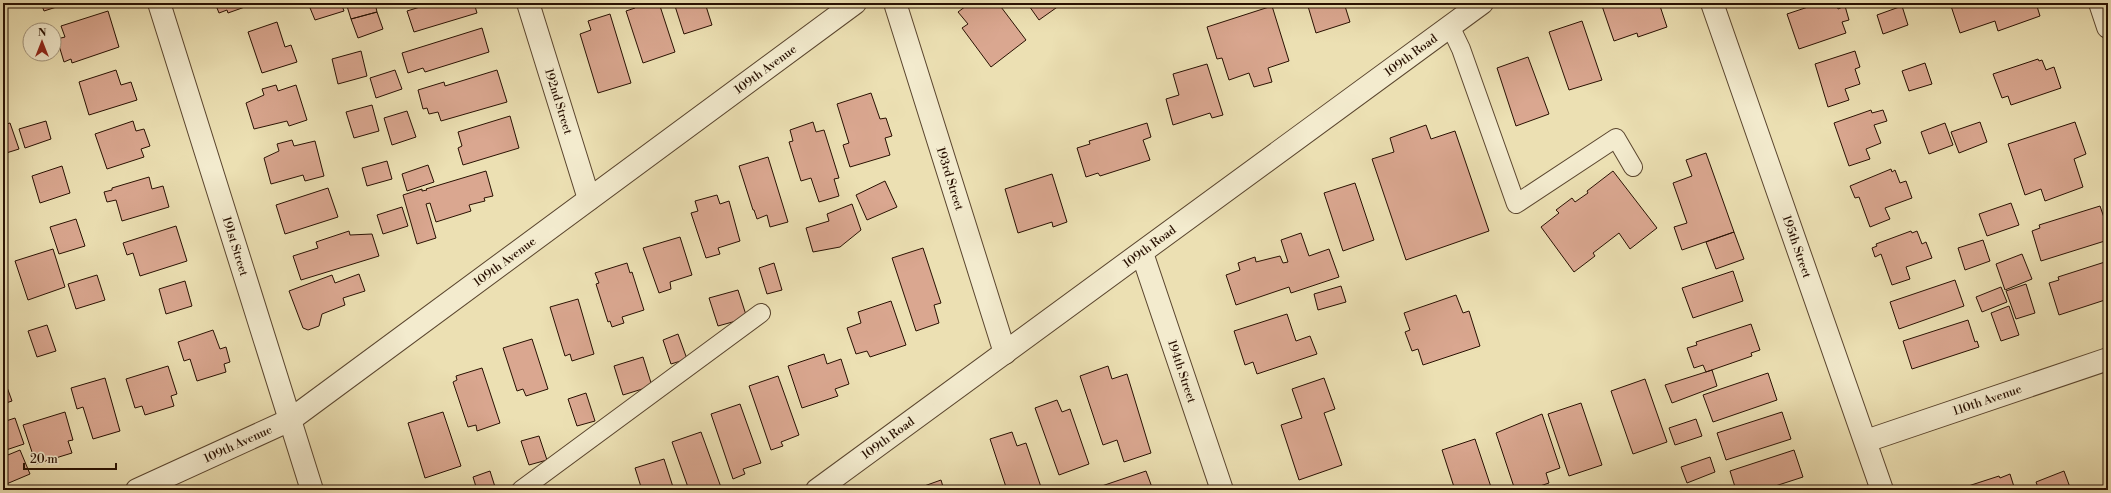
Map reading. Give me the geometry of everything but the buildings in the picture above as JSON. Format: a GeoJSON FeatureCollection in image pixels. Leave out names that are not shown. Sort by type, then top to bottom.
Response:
{"type":"FeatureCollection","features":[{"type":"Feature","properties":{"kind":"street","name":"191st Street"},"geometry":{"type":"LineString","coordinates":[[159,3],[312,490]]}},
{"type":"Feature","properties":{"kind":"street","name":"192nd Street"},"geometry":{"type":"LineString","coordinates":[[528,3],[589,199]]}},
{"type":"Feature","properties":{"kind":"street","name":"109th Avenue"},"geometry":{"type":"LineString","coordinates":[[137,490],[290,420],[855,3]]}},
{"type":"Feature","properties":{"kind":"street","name":"193rd Street"},"geometry":{"type":"LineString","coordinates":[[895,3],[1006,353]]}},
{"type":"Feature","properties":{"kind":"street","name":"109th Road"},"geometry":{"type":"LineString","coordinates":[[828,487],[1006,353],[1482,3]]}},
{"type":"Feature","properties":{"kind":"street","name":"195th Street"},"geometry":{"type":"LineString","coordinates":[[1712,3],[1882,490]]}},
{"type":"Feature","properties":{"kind":"street"},"geometry":{"type":"LineString","coordinates":[[2100,3],[2108,27]]}},
{"type":"Feature","properties":{"kind":"street","name":"194th Street"},"geometry":{"type":"LineString","coordinates":[[1142,253],[1222,490]]}},
{"type":"Feature","properties":{"kind":"street","name":"110th Avenue"},"geometry":{"type":"LineString","coordinates":[[1866,441],[2108,358]]}},
{"type":"Feature","properties":{"kind":"lane"},"geometry":{"type":"LineString","coordinates":[[1450,26],[1461,49],[1516,204],[1616,138],[1633,167]]}},
{"type":"Feature","properties":{"kind":"lane"},"geometry":{"type":"LineString","coordinates":[[521,490],[761,313]]}}]}
